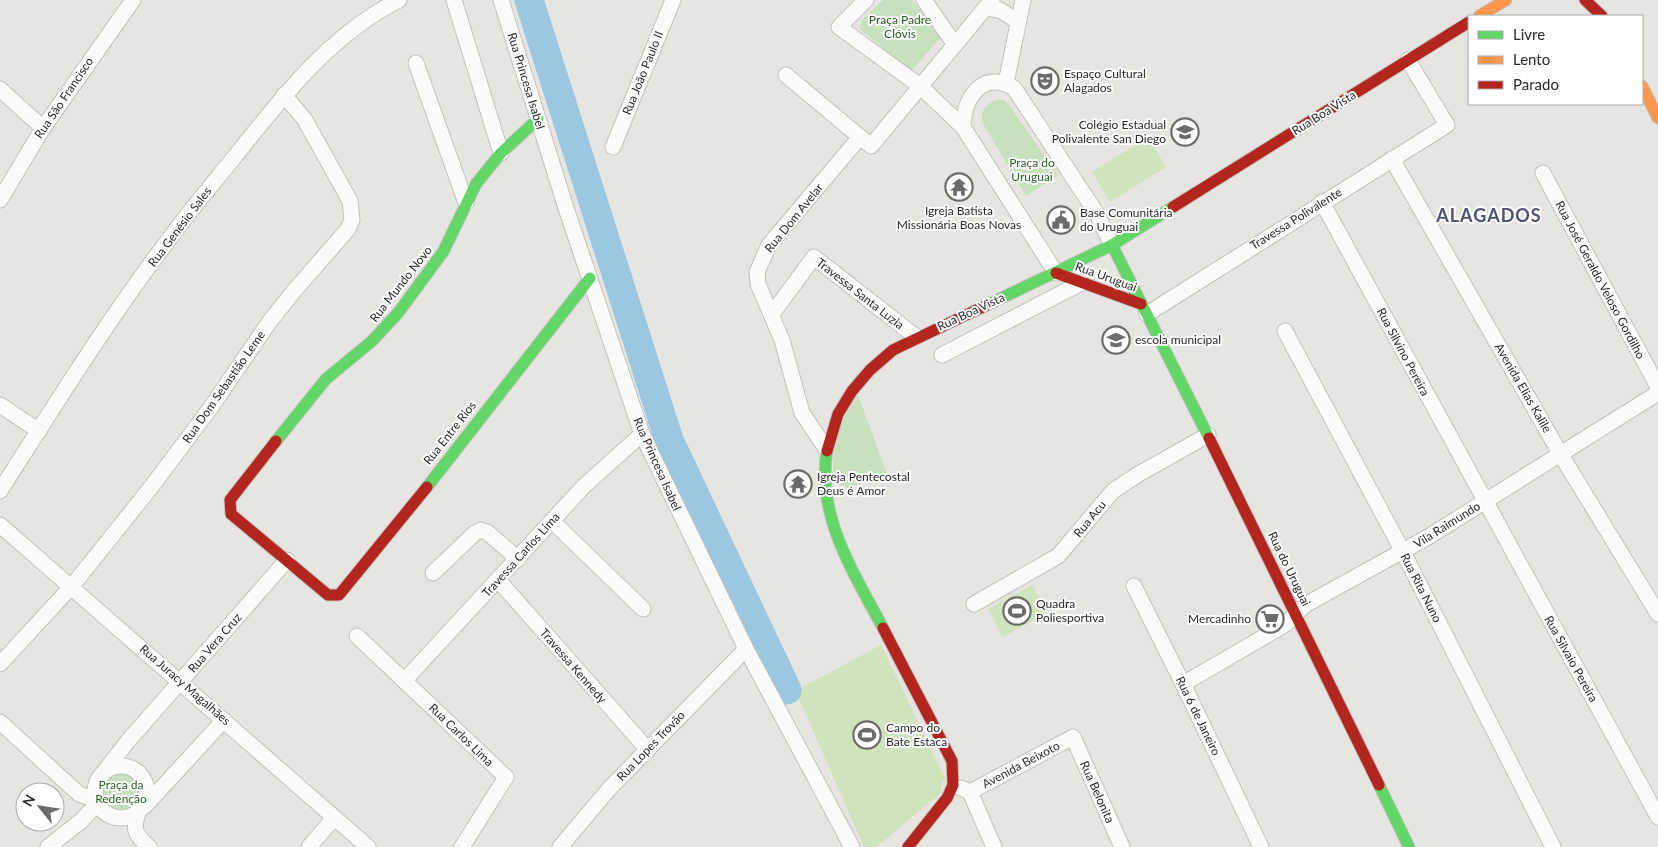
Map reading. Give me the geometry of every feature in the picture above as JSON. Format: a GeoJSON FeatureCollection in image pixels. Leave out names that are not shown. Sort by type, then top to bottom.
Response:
{"type":"FeatureCollection","features":[{"type":"Feature","properties":{"kind":"street","name":"Rua São Francisco"},"geometry":{"type":"LineString","coordinates":[[0,200],[42,128],[133,0]]}},
{"type":"Feature","properties":{"kind":"street","name":"Rua Genésio Sales"},"geometry":{"type":"LineString","coordinates":[[0,492],[172,234],[284,95],[313,63],[350,30],[399,0]]}},
{"type":"Feature","properties":{"kind":"street"},"geometry":{"type":"LineString","coordinates":[[454,0],[501,153]]}},
{"type":"Feature","properties":{"kind":"street","name":"Rua Princesa Isabel"},"geometry":{"type":"LineString","coordinates":[[501,0],[538,119],[642,434],[746,649],[852,847]]}},
{"type":"Feature","properties":{"kind":"street","name":"Rua João Paulo II"},"geometry":{"type":"LineString","coordinates":[[613,147],[673,0]]}},
{"type":"Feature","properties":{"kind":"street"},"geometry":{"type":"LineString","coordinates":[[866,0],[839,27],[920,86],[963,127],[1056,273]]}},
{"type":"Feature","properties":{"kind":"street"},"geometry":{"type":"LineString","coordinates":[[924,0],[955,45]]}},
{"type":"Feature","properties":{"kind":"street"},"geometry":{"type":"LineString","coordinates":[[1006,83],[1023,0]]}},
{"type":"Feature","properties":{"kind":"street"},"geometry":{"type":"LineString","coordinates":[[1481,15],[1506,0]]}},
{"type":"Feature","properties":{"kind":"street"},"geometry":{"type":"LineString","coordinates":[[1585,0],[1601,15]]}},
{"type":"Feature","properties":{"kind":"street"},"geometry":{"type":"LineString","coordinates":[[786,74],[871,146],[989,4],[1017,22]]}},
{"type":"Feature","properties":{"kind":"street","name":"Rua Boa Vista"},"geometry":{"type":"LineString","coordinates":[[953,785],[952,761],[840,546],[830,521],[824,488],[826,447],[833,422],[846,399],[861,379],[882,358],[916,338],[1112,245],[1468,23]]}},
{"type":"Feature","properties":{"kind":"street","name":"Travessa Polivalente"},"geometry":{"type":"LineString","coordinates":[[1144,309],[1447,125],[1408,60]]}},
{"type":"Feature","properties":{"kind":"street"},"geometry":{"type":"LineString","coordinates":[[416,62],[466,203]]}},
{"type":"Feature","properties":{"kind":"street"},"geometry":{"type":"LineString","coordinates":[[963,127],[964,113],[972,93],[981,86],[993,82],[1006,83],[1022,97],[1097,214],[1112,245]]}},
{"type":"Feature","properties":{"kind":"street"},"geometry":{"type":"LineString","coordinates":[[1643,88],[1658,118]]}},
{"type":"Feature","properties":{"kind":"street"},"geometry":{"type":"LineString","coordinates":[[0,89],[42,128]]}},
{"type":"Feature","properties":{"kind":"street","name":"Rua Dom Sebastião Leme"},"geometry":{"type":"LineString","coordinates":[[0,664],[72,586],[209,410],[294,291],[348,229],[352,220],[350,201],[310,128],[284,95]]}},
{"type":"Feature","properties":{"kind":"street","name":"Rua Mundo Novo"},"geometry":{"type":"LineString","coordinates":[[288,560],[231,514],[230,500],[326,379],[372,341],[398,313],[443,252],[476,184],[501,153],[538,119]]}},
{"type":"Feature","properties":{"kind":"street","name":"Rua Dom Avelar"},"geometry":{"type":"LineString","coordinates":[[826,447],[802,413],[782,340],[758,284],[757,272],[762,258],[774,240],[860,137]]}},
{"type":"Feature","properties":{"kind":"street","name":"Avenida Elias Kalile"},"geometry":{"type":"LineString","coordinates":[[1392,159],[1561,455],[1658,614]]}},
{"type":"Feature","properties":{"kind":"street","name":"Rua José Geraldo Veloso Gordilho"},"geometry":{"type":"LineString","coordinates":[[1543,173],[1658,386]]}},
{"type":"Feature","properties":{"kind":"street","name":"Rua Silvino Pereira"},"geometry":{"type":"LineString","coordinates":[[1322,202],[1484,501]]}},
{"type":"Feature","properties":{"kind":"street","name":"Rua Uruguai"},"geometry":{"type":"LineString","coordinates":[[1112,245],[1144,309]]}},
{"type":"Feature","properties":{"kind":"street","name":"Travessa Santa Luzia"},"geometry":{"type":"LineString","coordinates":[[772,314],[814,256],[916,338]]}},
{"type":"Feature","properties":{"kind":"street","name":"Rua Uruguai"},"geometry":{"type":"LineString","coordinates":[[1056,273],[1144,309]]}},
{"type":"Feature","properties":{"kind":"street","name":"Rua Entre Rios"},"geometry":{"type":"LineString","coordinates":[[288,560],[328,595],[339,595],[345,591],[590,278]]}},
{"type":"Feature","properties":{"kind":"street","name":"Rua Boa Vista"},"geometry":{"type":"LineString","coordinates":[[942,355],[1081,283]]}},
{"type":"Feature","properties":{"kind":"street","name":"Rua do Uruguai"},"geometry":{"type":"LineString","coordinates":[[1144,309],[1208,435],[1409,847]]}},
{"type":"Feature","properties":{"kind":"street","name":"Rua Rita Nuno"},"geometry":{"type":"LineString","coordinates":[[1285,331],[1403,552],[1553,847]]}},
{"type":"Feature","properties":{"kind":"street","name":"Vila Raimundo"},"geometry":{"type":"LineString","coordinates":[[1183,684],[1286,624],[1306,605],[1403,552],[1658,393]]}},
{"type":"Feature","properties":{"kind":"street"},"geometry":{"type":"LineString","coordinates":[[0,405],[39,431]]}},
{"type":"Feature","properties":{"kind":"street","name":"Travessa Carlos Lima"},"geometry":{"type":"LineString","coordinates":[[404,681],[552,521],[605,466],[642,434]]}},
{"type":"Feature","properties":{"kind":"street","name":"Rua Acu"},"geometry":{"type":"LineString","coordinates":[[974,604],[1058,556],[1112,492],[1137,475],[1208,435]]}},
{"type":"Feature","properties":{"kind":"street","name":"Rua Silvaio Pereira"},"geometry":{"type":"LineString","coordinates":[[1484,501],[1658,817]]}},
{"type":"Feature","properties":{"kind":"street"},"geometry":{"type":"LineString","coordinates":[[552,521],[643,609]]}},
{"type":"Feature","properties":{"kind":"street","name":"Rua Juracy Magalhães"},"geometry":{"type":"LineString","coordinates":[[0,525],[72,586],[368,847]]}},
{"type":"Feature","properties":{"kind":"street"},"geometry":{"type":"LineString","coordinates":[[433,573],[474,533],[481,530],[487,532],[518,559]]}},
{"type":"Feature","properties":{"kind":"street","name":"Rua Vera Cruz"},"geometry":{"type":"LineString","coordinates":[[104,772],[128,741],[288,560]]}},
{"type":"Feature","properties":{"kind":"street","name":"Travessa Kennedy"},"geometry":{"type":"LineString","coordinates":[[498,581],[648,750]]}},
{"type":"Feature","properties":{"kind":"street","name":"Rua 6 de Janeiro"},"geometry":{"type":"LineString","coordinates":[[1134,586],[1183,684],[1260,847]]}},
{"type":"Feature","properties":{"kind":"street","name":"Rua Carlos Lima"},"geometry":{"type":"LineString","coordinates":[[357,636],[506,777],[462,847]]}},
{"type":"Feature","properties":{"kind":"street","name":"Rua Lopes Trovão"},"geometry":{"type":"LineString","coordinates":[[560,847],[609,789],[746,649]]}},
{"type":"Feature","properties":{"kind":"street"},"geometry":{"type":"LineString","coordinates":[[0,722],[79,794],[122,819],[138,816],[224,720]]}},
{"type":"Feature","properties":{"kind":"street","name":"Avenida Beixoto"},"geometry":{"type":"LineString","coordinates":[[970,792],[1073,737]]}},
{"type":"Feature","properties":{"kind":"street","name":"Rua Belonita"},"geometry":{"type":"LineString","coordinates":[[1073,737],[1122,847]]}},
{"type":"Feature","properties":{"kind":"street"},"geometry":{"type":"LineString","coordinates":[[99,806],[96,787],[104,772],[113,767],[122,766],[132,768],[140,773],[146,781],[148,790],[147,800],[138,816],[137,836],[149,847]]}},
{"type":"Feature","properties":{"kind":"street"},"geometry":{"type":"LineString","coordinates":[[908,847],[947,798],[953,785],[970,792],[994,847]]}},
{"type":"Feature","properties":{"kind":"street"},"geometry":{"type":"LineString","coordinates":[[48,847],[99,806]]}},
{"type":"Feature","properties":{"kind":"street"},"geometry":{"type":"LineString","coordinates":[[309,847],[334,818]]}},
{"type":"Feature","properties":{"kind":"green space","name":"Praça Padre Clóvis"},"geometry":{"type":"Polygon","coordinates":[[[883,0],[912,0],[941,37],[911,71],[860,29],[862,20],[883,0]]]}},
{"type":"Feature","properties":{"kind":"green space","name":"Praça do Uruguai"},"geometry":{"type":"Polygon","coordinates":[[[996,100],[1004,100],[1009,105],[1058,175],[1026,196],[982,122],[984,108],[996,100]]]}},
{"type":"Feature","properties":{"kind":"green space"},"geometry":{"type":"Polygon","coordinates":[[[1148,137],[1166,167],[1110,202],[1092,172],[1148,137]]]}},
{"type":"Feature","properties":{"kind":"green space"},"geometry":{"type":"Polygon","coordinates":[[[858,395],[887,474],[848,488],[832,481],[836,432],[858,395]]]}},
{"type":"Feature","properties":{"kind":"green space","name":"Quadra Poliesportiva"},"geometry":{"type":"Polygon","coordinates":[[[1032,585],[1047,613],[1003,637],[988,609],[1032,585]]]}},
{"type":"Feature","properties":{"kind":"green space","name":"Campo do Bate Estaca"},"geometry":{"type":"Polygon","coordinates":[[[881,645],[946,780],[942,782],[941,793],[876,847],[864,847],[797,694],[800,692],[799,689],[881,645]]]}},
{"type":"Feature","properties":{"kind":"green space","name":"Praça da Redenção"},"geometry":{"type":"Polygon","coordinates":[[[121,773],[134,779],[140,792],[134,805],[121,811],[108,805],[102,792],[108,779],[121,773]]]}},
{"type":"Feature","properties":{"kind":"waterway"},"geometry":{"type":"LineString","coordinates":[[529,0],[669,440],[787,690]]}},
{"type":"Feature","properties":{"kind":"traffic: fast"},"geometry":{"type":"LineString","coordinates":[[276,441],[326,379],[372,341],[398,313],[443,252],[476,184],[501,153],[538,119]]}},
{"type":"Feature","properties":{"kind":"traffic: fast"},"geometry":{"type":"LineString","coordinates":[[987,305],[1112,245],[1173,207]]}},
{"type":"Feature","properties":{"kind":"traffic: fast"},"geometry":{"type":"LineString","coordinates":[[1112,245],[1209,438]]}},
{"type":"Feature","properties":{"kind":"traffic: fast"},"geometry":{"type":"LineString","coordinates":[[427,487],[590,278]]}},
{"type":"Feature","properties":{"kind":"traffic: fast"},"geometry":{"type":"LineString","coordinates":[[827,451],[825,475],[832,521],[860,586],[883,628]]}},
{"type":"Feature","properties":{"kind":"traffic: fast"},"geometry":{"type":"LineString","coordinates":[[1379,785],[1409,847]]}},
{"type":"Feature","properties":{"kind":"traffic: slow"},"geometry":{"type":"LineString","coordinates":[[1481,15],[1506,0]]}},
{"type":"Feature","properties":{"kind":"traffic: slow"},"geometry":{"type":"LineString","coordinates":[[1643,88],[1658,118]]}},
{"type":"Feature","properties":{"kind":"traffic: jam"},"geometry":{"type":"LineString","coordinates":[[1585,0],[1601,15]]}},
{"type":"Feature","properties":{"kind":"traffic: jam"},"geometry":{"type":"LineString","coordinates":[[1173,207],[1468,23]]}},
{"type":"Feature","properties":{"kind":"traffic: jam"},"geometry":{"type":"LineString","coordinates":[[1056,273],[1141,304]]}},
{"type":"Feature","properties":{"kind":"traffic: jam"},"geometry":{"type":"LineString","coordinates":[[827,451],[838,414],[852,391],[870,370],[893,350],[987,305]]}},
{"type":"Feature","properties":{"kind":"traffic: jam"},"geometry":{"type":"LineString","coordinates":[[1209,438],[1379,785]]}},
{"type":"Feature","properties":{"kind":"traffic: jam"},"geometry":{"type":"LineString","coordinates":[[276,441],[230,500],[231,514],[328,595],[339,595],[427,487]]}},
{"type":"Feature","properties":{"kind":"traffic: jam"},"geometry":{"type":"LineString","coordinates":[[883,628],[952,761],[953,785],[947,798],[908,847]]}},
{"type":"Feature","properties":{"kind":"place","name":"Espaço Cultural Alagados"},"geometry":{"type":"Point","coordinates":[1045,81]}},
{"type":"Feature","properties":{"kind":"place","name":"Colégio Estadual Polivalente San Diego"},"geometry":{"type":"Point","coordinates":[1185,132]}},
{"type":"Feature","properties":{"kind":"place","name":"Igreja Batista Missionária Boas Novas"},"geometry":{"type":"Point","coordinates":[959,187]}},
{"type":"Feature","properties":{"kind":"place","name":"Base Comunitária do Uruguai"},"geometry":{"type":"Point","coordinates":[1061,220]}},
{"type":"Feature","properties":{"kind":"place","name":"escola municipal"},"geometry":{"type":"Point","coordinates":[1116,340]}},
{"type":"Feature","properties":{"kind":"place","name":"Igreja Pentecostal Deus é Amor"},"geometry":{"type":"Point","coordinates":[798,484]}},
{"type":"Feature","properties":{"kind":"place","name":"Quadra Poliesportiva"},"geometry":{"type":"Point","coordinates":[1017,611]}},
{"type":"Feature","properties":{"kind":"place","name":"Mercadinho"},"geometry":{"type":"Point","coordinates":[1270,619]}},
{"type":"Feature","properties":{"kind":"place","name":"Campo do Bate Estaca"},"geometry":{"type":"Point","coordinates":[867,735]}},
{"type":"Feature","properties":{"kind":"district","name":"ALAGADOS"},"geometry":{"type":"Point","coordinates":[1489,216]}}]}
